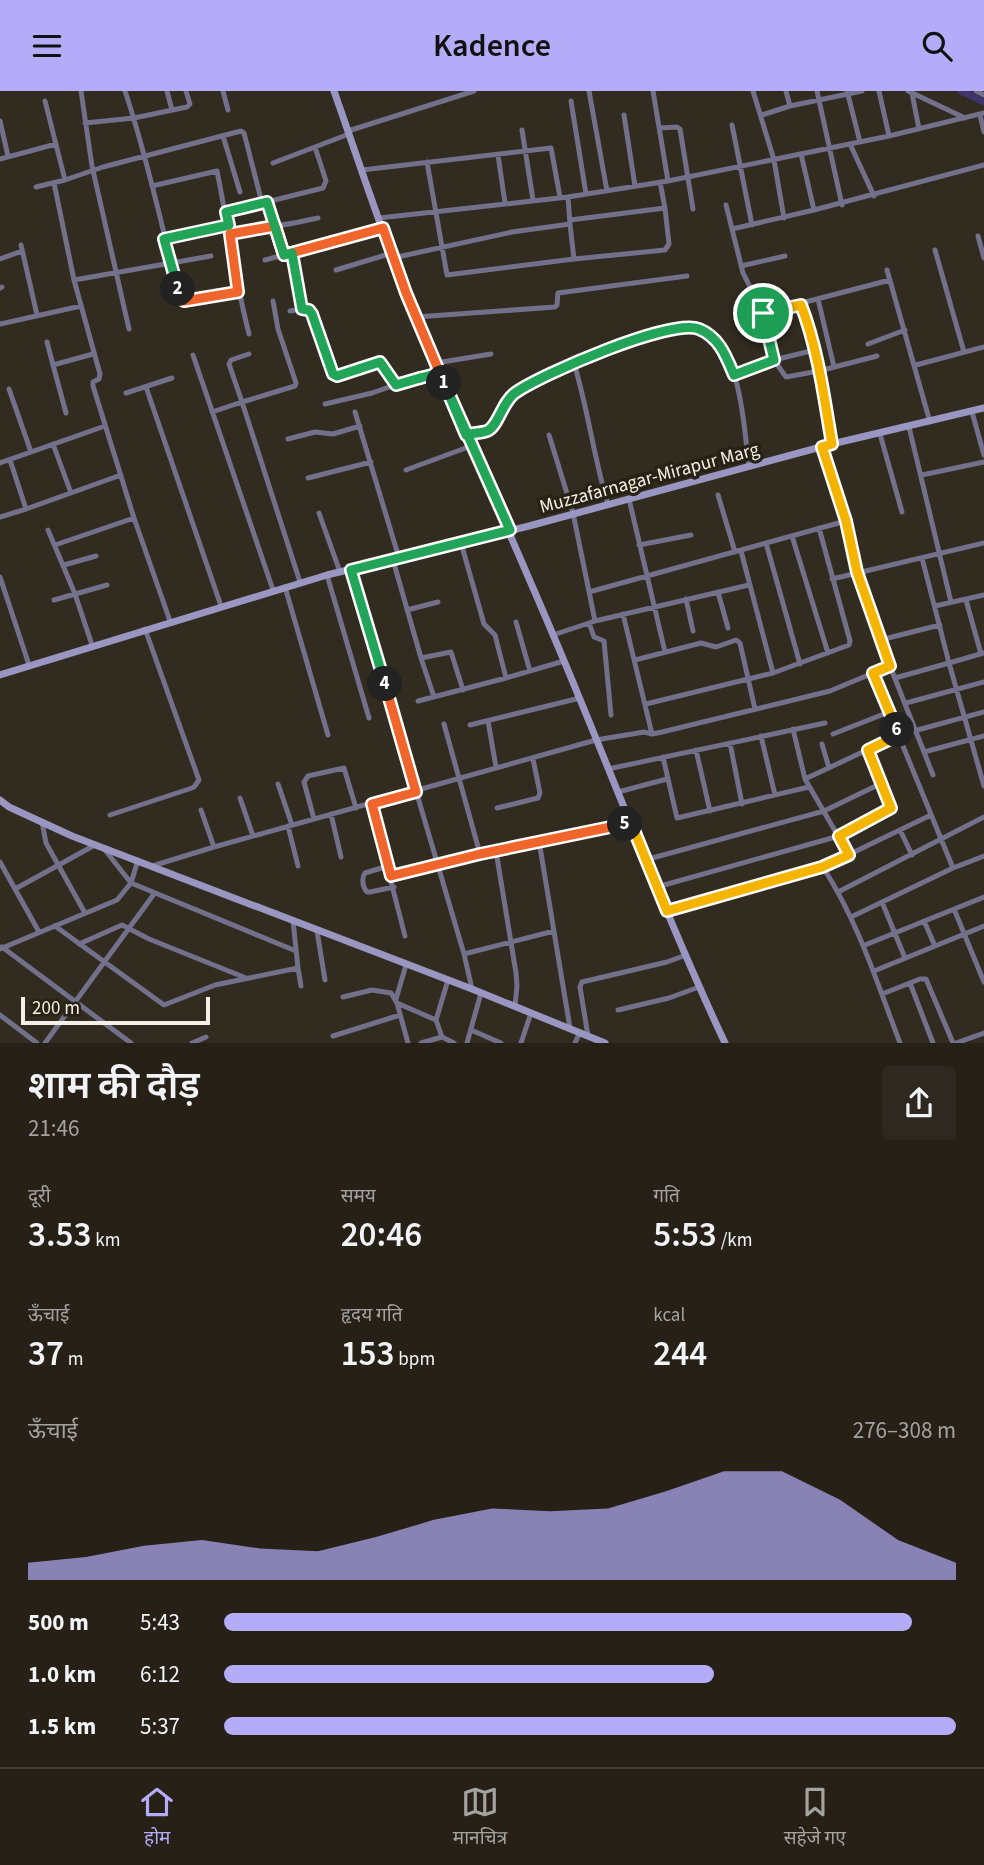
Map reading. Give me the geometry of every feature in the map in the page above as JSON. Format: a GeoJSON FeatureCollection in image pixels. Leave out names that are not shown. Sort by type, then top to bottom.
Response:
{"type":"FeatureCollection","features":[{"type":"Feature","properties":{"kind":"main road"},"geometry":{"type":"LineString","coordinates":[[334,91],[416,317],[510,530],[645,860],[725,1042]]}},
{"type":"Feature","properties":{"kind":"main road","name":"Muzzafarnagar-Mirapur Marg"},"geometry":{"type":"LineString","coordinates":[[0,675],[300,582],[608,505],[832,444],[984,408]]}},
{"type":"Feature","properties":{"kind":"main road"},"geometry":{"type":"LineString","coordinates":[[0,800],[42,822],[99,846],[605,1042]]}},
{"type":"Feature","properties":{"kind":"street"},"geometry":{"type":"LineString","coordinates":[[80,91],[93,170],[129,329]]}},
{"type":"Feature","properties":{"kind":"street"},"geometry":{"type":"LineString","coordinates":[[125,91],[146,156],[164,239],[181,299],[184,301],[238,292]]}},
{"type":"Feature","properties":{"kind":"street"},"geometry":{"type":"LineString","coordinates":[[167,91],[172,110]]}},
{"type":"Feature","properties":{"kind":"street"},"geometry":{"type":"LineString","coordinates":[[85,123],[134,118],[189,106],[186,91]]}},
{"type":"Feature","properties":{"kind":"street"},"geometry":{"type":"LineString","coordinates":[[223,91],[228,110]]}},
{"type":"Feature","properties":{"kind":"street"},"geometry":{"type":"LineString","coordinates":[[273,163],[349,132],[474,91]]}},
{"type":"Feature","properties":{"kind":"street"},"geometry":{"type":"LineString","coordinates":[[589,91],[607,191]]}},
{"type":"Feature","properties":{"kind":"street"},"geometry":{"type":"LineString","coordinates":[[653,91],[668,181]]}},
{"type":"Feature","properties":{"kind":"street"},"geometry":{"type":"LineString","coordinates":[[753,91],[774,160],[784,218]]}},
{"type":"Feature","properties":{"kind":"street"},"geometry":{"type":"LineString","coordinates":[[786,91],[790,106]]}},
{"type":"Feature","properties":{"kind":"street"},"geometry":{"type":"LineString","coordinates":[[817,91],[842,205]]}},
{"type":"Feature","properties":{"kind":"street"},"geometry":{"type":"LineString","coordinates":[[761,115],[847,92],[862,91]]}},
{"type":"Feature","properties":{"kind":"street"},"geometry":{"type":"LineString","coordinates":[[879,91],[889,136]]}},
{"type":"Feature","properties":{"kind":"street"},"geometry":{"type":"LineString","coordinates":[[976,91],[984,95]]}},
{"type":"Feature","properties":{"kind":"street"},"geometry":{"type":"LineString","coordinates":[[847,92],[860,142]]}},
{"type":"Feature","properties":{"kind":"street"},"geometry":{"type":"LineString","coordinates":[[910,92],[919,129]]}},
{"type":"Feature","properties":{"kind":"street"},"geometry":{"type":"LineString","coordinates":[[910,92],[966,119]]}},
{"type":"Feature","properties":{"kind":"street"},"geometry":{"type":"LineString","coordinates":[[45,101],[65,180]]}},
{"type":"Feature","properties":{"kind":"street"},"geometry":{"type":"LineString","coordinates":[[571,101],[586,194]]}},
{"type":"Feature","properties":{"kind":"street"},"geometry":{"type":"LineString","coordinates":[[379,218],[568,197],[668,181],[889,136],[982,114],[984,132]]}},
{"type":"Feature","properties":{"kind":"street"},"geometry":{"type":"LineString","coordinates":[[624,115],[635,186]]}},
{"type":"Feature","properties":{"kind":"street"},"geometry":{"type":"LineString","coordinates":[[0,121],[8,156]]}},
{"type":"Feature","properties":{"kind":"street"},"geometry":{"type":"LineString","coordinates":[[732,125],[752,225]]}},
{"type":"Feature","properties":{"kind":"street"},"geometry":{"type":"LineString","coordinates":[[660,128],[680,128],[693,209]]}},
{"type":"Feature","properties":{"kind":"street"},"geometry":{"type":"LineString","coordinates":[[522,130],[533,200]]}},
{"type":"Feature","properties":{"kind":"street"},"geometry":{"type":"LineString","coordinates":[[36,187],[241,131],[244,133],[264,202],[284,255]]}},
{"type":"Feature","properties":{"kind":"street"},"geometry":{"type":"LineString","coordinates":[[223,136],[240,192]]}},
{"type":"Feature","properties":{"kind":"street"},"geometry":{"type":"LineString","coordinates":[[850,144],[874,196]]}},
{"type":"Feature","properties":{"kind":"street"},"geometry":{"type":"LineString","coordinates":[[0,159],[56,145]]}},
{"type":"Feature","properties":{"kind":"street"},"geometry":{"type":"LineString","coordinates":[[226,212],[324,186],[326,180],[315,147]]}},
{"type":"Feature","properties":{"kind":"street"},"geometry":{"type":"LineString","coordinates":[[362,170],[552,149],[560,197]]}},
{"type":"Feature","properties":{"kind":"street"},"geometry":{"type":"LineString","coordinates":[[801,154],[814,210]]}},
{"type":"Feature","properties":{"kind":"street"},"geometry":{"type":"LineString","coordinates":[[498,155],[505,203]]}},
{"type":"Feature","properties":{"kind":"street"},"geometry":{"type":"LineString","coordinates":[[427,162],[448,275],[667,249],[669,244],[660,182]]}},
{"type":"Feature","properties":{"kind":"street"},"geometry":{"type":"LineString","coordinates":[[732,229],[842,205],[984,165]]}},
{"type":"Feature","properties":{"kind":"street"},"geometry":{"type":"LineString","coordinates":[[152,186],[216,170],[229,225],[238,292],[249,334]]}},
{"type":"Feature","properties":{"kind":"street"},"geometry":{"type":"LineString","coordinates":[[54,183],[74,280],[100,376],[92,384],[170,621]]}},
{"type":"Feature","properties":{"kind":"street"},"geometry":{"type":"LineString","coordinates":[[568,197],[574,259]]}},
{"type":"Feature","properties":{"kind":"street"},"geometry":{"type":"LineString","coordinates":[[726,205],[741,266],[763,313],[774,360],[786,377],[877,356]]}},
{"type":"Feature","properties":{"kind":"street"},"geometry":{"type":"LineString","coordinates":[[336,270],[512,232],[665,208]]}},
{"type":"Feature","properties":{"kind":"street"},"geometry":{"type":"LineString","coordinates":[[230,234],[318,218]]}},
{"type":"Feature","properties":{"kind":"street"},"geometry":{"type":"LineString","coordinates":[[164,239],[229,225]]}},
{"type":"Feature","properties":{"kind":"street"},"geometry":{"type":"LineString","coordinates":[[265,260],[383,228]]}},
{"type":"Feature","properties":{"kind":"street"},"geometry":{"type":"LineString","coordinates":[[978,236],[984,258]]}},
{"type":"Feature","properties":{"kind":"street"},"geometry":{"type":"LineString","coordinates":[[0,259],[22,248],[37,315]]}},
{"type":"Feature","properties":{"kind":"street"},"geometry":{"type":"LineString","coordinates":[[935,250],[964,352]]}},
{"type":"Feature","properties":{"kind":"street"},"geometry":{"type":"LineString","coordinates":[[292,253],[302,309]]}},
{"type":"Feature","properties":{"kind":"street"},"geometry":{"type":"LineString","coordinates":[[74,280],[211,256]]}},
{"type":"Feature","properties":{"kind":"street"},"geometry":{"type":"LineString","coordinates":[[741,266],[785,256]]}},
{"type":"Feature","properties":{"kind":"street"},"geometry":{"type":"LineString","coordinates":[[887,270],[930,422]]}},
{"type":"Feature","properties":{"kind":"street"},"geometry":{"type":"LineString","coordinates":[[416,317],[555,307],[558,293],[687,276]]}},
{"type":"Feature","properties":{"kind":"street"},"geometry":{"type":"LineString","coordinates":[[763,313],[890,280]]}},
{"type":"Feature","properties":{"kind":"street"},"geometry":{"type":"LineString","coordinates":[[818,299],[834,367]]}},
{"type":"Feature","properties":{"kind":"street"},"geometry":{"type":"LineString","coordinates":[[212,412],[296,384],[278,329],[274,301]]}},
{"type":"Feature","properties":{"kind":"street"},"geometry":{"type":"LineString","coordinates":[[801,305],[815,350],[832,444]]}},
{"type":"Feature","properties":{"kind":"street"},"geometry":{"type":"LineString","coordinates":[[0,324],[81,306]]}},
{"type":"Feature","properties":{"kind":"street"},"geometry":{"type":"LineString","coordinates":[[290,311],[302,309],[309,310],[312,314],[333,374],[337,376],[381,362],[396,385]]}},
{"type":"Feature","properties":{"kind":"street"},"geometry":{"type":"LineString","coordinates":[[466,435],[491,429],[510,397],[547,375],[609,349],[685,326],[697,328],[710,335],[721,349],[734,375],[749,466]]}},
{"type":"Feature","properties":{"kind":"street"},"geometry":{"type":"LineString","coordinates":[[868,344],[905,330]]}},
{"type":"Feature","properties":{"kind":"street"},"geometry":{"type":"LineString","coordinates":[[47,342],[66,413]]}},
{"type":"Feature","properties":{"kind":"street"},"geometry":{"type":"LineString","coordinates":[[916,365],[984,347]]}},
{"type":"Feature","properties":{"kind":"street"},"geometry":{"type":"LineString","coordinates":[[734,375],[774,360],[815,350]]}},
{"type":"Feature","properties":{"kind":"street"},"geometry":{"type":"LineString","coordinates":[[436,363],[491,353]]}},
{"type":"Feature","properties":{"kind":"street"},"geometry":{"type":"LineString","coordinates":[[53,365],[93,354]]}},
{"type":"Feature","properties":{"kind":"street"},"geometry":{"type":"LineString","coordinates":[[249,354],[231,360],[229,364],[300,582]]}},
{"type":"Feature","properties":{"kind":"street"},"geometry":{"type":"LineString","coordinates":[[193,355],[273,590]]}},
{"type":"Feature","properties":{"kind":"street"},"geometry":{"type":"LineString","coordinates":[[574,363],[608,505]]}},
{"type":"Feature","properties":{"kind":"street"},"geometry":{"type":"LineString","coordinates":[[325,404],[440,373]]}},
{"type":"Feature","properties":{"kind":"street"},"geometry":{"type":"LineString","coordinates":[[126,393],[172,378]]}},
{"type":"Feature","properties":{"kind":"street"},"geometry":{"type":"LineString","coordinates":[[146,387],[221,606]]}},
{"type":"Feature","properties":{"kind":"street"},"geometry":{"type":"LineString","coordinates":[[9,389],[31,452]]}},
{"type":"Feature","properties":{"kind":"street"},"geometry":{"type":"LineString","coordinates":[[355,412],[371,462],[407,610],[433,697]]}},
{"type":"Feature","properties":{"kind":"street"},"geometry":{"type":"LineString","coordinates":[[972,412],[984,455]]}},
{"type":"Feature","properties":{"kind":"street"},"geometry":{"type":"LineString","coordinates":[[0,463],[105,426]]}},
{"type":"Feature","properties":{"kind":"street"},"geometry":{"type":"LineString","coordinates":[[288,439],[312,433],[333,434],[360,426]]}},
{"type":"Feature","properties":{"kind":"street"},"geometry":{"type":"LineString","coordinates":[[909,427],[951,602]]}},
{"type":"Feature","properties":{"kind":"street"},"geometry":{"type":"LineString","coordinates":[[880,434],[902,512]]}},
{"type":"Feature","properties":{"kind":"street"},"geometry":{"type":"LineString","coordinates":[[549,435],[573,513],[589,592],[594,637],[604,641],[611,715]]}},
{"type":"Feature","properties":{"kind":"street"},"geometry":{"type":"LineString","coordinates":[[53,444],[71,493]]}},
{"type":"Feature","properties":{"kind":"street"},"geometry":{"type":"LineString","coordinates":[[406,470],[471,446]]}},
{"type":"Feature","properties":{"kind":"street"},"geometry":{"type":"LineString","coordinates":[[822,447],[846,521],[857,572],[880,640],[933,775]]}},
{"type":"Feature","properties":{"kind":"street"},"geometry":{"type":"LineString","coordinates":[[10,460],[26,509]]}},
{"type":"Feature","properties":{"kind":"street"},"geometry":{"type":"LineString","coordinates":[[308,478],[371,462]]}},
{"type":"Feature","properties":{"kind":"street"},"geometry":{"type":"LineString","coordinates":[[922,475],[984,462]]}},
{"type":"Feature","properties":{"kind":"street"},"geometry":{"type":"LineString","coordinates":[[0,517],[121,475]]}},
{"type":"Feature","properties":{"kind":"street"},"geometry":{"type":"LineString","coordinates":[[718,495],[749,585],[773,673]]}},
{"type":"Feature","properties":{"kind":"street"},"geometry":{"type":"LineString","coordinates":[[629,499],[665,652]]}},
{"type":"Feature","properties":{"kind":"street"},"geometry":{"type":"LineString","coordinates":[[319,513],[340,572]]}},
{"type":"Feature","properties":{"kind":"street"},"geometry":{"type":"LineString","coordinates":[[55,545],[134,518]]}},
{"type":"Feature","properties":{"kind":"street"},"geometry":{"type":"LineString","coordinates":[[589,592],[846,521]]}},
{"type":"Feature","properties":{"kind":"street"},"geometry":{"type":"LineString","coordinates":[[646,703],[773,673],[849,645],[818,528]]}},
{"type":"Feature","properties":{"kind":"street"},"geometry":{"type":"LineString","coordinates":[[48,530],[64,565],[92,645]]}},
{"type":"Feature","properties":{"kind":"street"},"geometry":{"type":"LineString","coordinates":[[639,545],[691,535]]}},
{"type":"Feature","properties":{"kind":"street"},"geometry":{"type":"LineString","coordinates":[[792,536],[828,653]]}},
{"type":"Feature","properties":{"kind":"street"},"geometry":{"type":"LineString","coordinates":[[461,543],[484,624],[495,635],[506,678]]}},
{"type":"Feature","properties":{"kind":"street"},"geometry":{"type":"LineString","coordinates":[[766,543],[800,664]]}},
{"type":"Feature","properties":{"kind":"street"},"geometry":{"type":"LineString","coordinates":[[832,579],[984,543]]}},
{"type":"Feature","properties":{"kind":"street"},"geometry":{"type":"LineString","coordinates":[[64,565],[96,556]]}},
{"type":"Feature","properties":{"kind":"street"},"geometry":{"type":"LineString","coordinates":[[922,558],[969,740],[984,786]]}},
{"type":"Feature","properties":{"kind":"street"},"geometry":{"type":"LineString","coordinates":[[351,570],[472,989]]}},
{"type":"Feature","properties":{"kind":"street"},"geometry":{"type":"LineString","coordinates":[[327,575],[369,718]]}},
{"type":"Feature","properties":{"kind":"street"},"geometry":{"type":"LineString","coordinates":[[0,577],[29,665]]}},
{"type":"Feature","properties":{"kind":"street"},"geometry":{"type":"LineString","coordinates":[[54,600],[107,585]]}},
{"type":"Feature","properties":{"kind":"street"},"geometry":{"type":"LineString","coordinates":[[553,635],[623,614],[749,585]]}},
{"type":"Feature","properties":{"kind":"street"},"geometry":{"type":"LineString","coordinates":[[285,587],[328,735]]}},
{"type":"Feature","properties":{"kind":"street"},"geometry":{"type":"LineString","coordinates":[[718,592],[728,628]]}},
{"type":"Feature","properties":{"kind":"street"},"geometry":{"type":"LineString","coordinates":[[935,606],[984,595]]}},
{"type":"Feature","properties":{"kind":"street"},"geometry":{"type":"LineString","coordinates":[[686,599],[693,631]]}},
{"type":"Feature","properties":{"kind":"street"},"geometry":{"type":"LineString","coordinates":[[895,678],[982,653],[966,600]]}},
{"type":"Feature","properties":{"kind":"street"},"geometry":{"type":"LineString","coordinates":[[407,610],[438,602]]}},
{"type":"Feature","properties":{"kind":"street"},"geometry":{"type":"LineString","coordinates":[[623,614],[652,734]]}},
{"type":"Feature","properties":{"kind":"street"},"geometry":{"type":"LineString","coordinates":[[516,622],[530,671]]}},
{"type":"Feature","properties":{"kind":"street"},"geometry":{"type":"LineString","coordinates":[[880,640],[940,625]]}},
{"type":"Feature","properties":{"kind":"street"},"geometry":{"type":"LineString","coordinates":[[110,815],[189,789],[199,780],[145,629]]}},
{"type":"Feature","properties":{"kind":"street"},"geometry":{"type":"LineString","coordinates":[[635,660],[701,643],[716,647],[736,640],[740,643],[755,709]]}},
{"type":"Feature","properties":{"kind":"street"},"geometry":{"type":"LineString","coordinates":[[421,658],[451,652],[463,690]]}},
{"type":"Feature","properties":{"kind":"street"},"geometry":{"type":"LineString","coordinates":[[418,701],[564,661]]}},
{"type":"Feature","properties":{"kind":"street"},"geometry":{"type":"LineString","coordinates":[[152,866],[214,846],[596,740],[644,732],[652,734],[830,691],[890,666]]}},
{"type":"Feature","properties":{"kind":"street"},"geometry":{"type":"LineString","coordinates":[[873,673],[953,868]]}},
{"type":"Feature","properties":{"kind":"street"},"geometry":{"type":"LineString","coordinates":[[906,703],[984,682]]}},
{"type":"Feature","properties":{"kind":"street"},"geometry":{"type":"LineString","coordinates":[[470,725],[580,698]]}},
{"type":"Feature","properties":{"kind":"street"},"geometry":{"type":"LineString","coordinates":[[833,734],[889,712]]}},
{"type":"Feature","properties":{"kind":"street"},"geometry":{"type":"LineString","coordinates":[[805,779],[915,729],[984,712]]}},
{"type":"Feature","properties":{"kind":"street"},"geometry":{"type":"LineString","coordinates":[[488,721],[495,767]]}},
{"type":"Feature","properties":{"kind":"street"},"geometry":{"type":"LineString","coordinates":[[444,723],[480,854]]}},
{"type":"Feature","properties":{"kind":"street"},"geometry":{"type":"LineString","coordinates":[[608,769],[825,723]]}},
{"type":"Feature","properties":{"kind":"street"},"geometry":{"type":"LineString","coordinates":[[793,729],[805,779],[849,855]]}},
{"type":"Feature","properties":{"kind":"street"},"geometry":{"type":"LineString","coordinates":[[761,736],[775,795]]}},
{"type":"Feature","properties":{"kind":"street"},"geometry":{"type":"LineString","coordinates":[[924,752],[984,736]]}},
{"type":"Feature","properties":{"kind":"street"},"geometry":{"type":"LineString","coordinates":[[730,743],[742,804]]}},
{"type":"Feature","properties":{"kind":"street"},"geometry":{"type":"LineString","coordinates":[[822,744],[830,768]]}},
{"type":"Feature","properties":{"kind":"street"},"geometry":{"type":"LineString","coordinates":[[696,750],[710,811]]}},
{"type":"Feature","properties":{"kind":"street"},"geometry":{"type":"LineString","coordinates":[[657,887],[839,836],[891,808],[868,750]]}},
{"type":"Feature","properties":{"kind":"street"},"geometry":{"type":"LineString","coordinates":[[663,757],[677,818],[809,787]]}},
{"type":"Feature","properties":{"kind":"street"},"geometry":{"type":"LineString","coordinates":[[497,808],[538,798],[540,793],[533,759]]}},
{"type":"Feature","properties":{"kind":"street"},"geometry":{"type":"LineString","coordinates":[[314,819],[304,782],[307,776],[344,768],[356,807]]}},
{"type":"Feature","properties":{"kind":"street"},"geometry":{"type":"LineString","coordinates":[[618,792],[667,779]]}},
{"type":"Feature","properties":{"kind":"street"},"geometry":{"type":"LineString","coordinates":[[278,784],[298,866]]}},
{"type":"Feature","properties":{"kind":"street"},"geometry":{"type":"LineString","coordinates":[[645,860],[824,811],[880,784]]}},
{"type":"Feature","properties":{"kind":"street"},"geometry":{"type":"LineString","coordinates":[[240,798],[253,836]]}},
{"type":"Feature","properties":{"kind":"street"},"geometry":{"type":"LineString","coordinates":[[372,804],[405,936]]}},
{"type":"Feature","properties":{"kind":"street"},"geometry":{"type":"LineString","coordinates":[[201,810],[214,846]]}},
{"type":"Feature","properties":{"kind":"street"},"geometry":{"type":"LineString","coordinates":[[331,814],[341,857]]}},
{"type":"Feature","properties":{"kind":"street"},"geometry":{"type":"LineString","coordinates":[[667,911],[822,867],[931,815]]}},
{"type":"Feature","properties":{"kind":"street"},"geometry":{"type":"LineString","coordinates":[[838,892],[984,817]]}},
{"type":"Feature","properties":{"kind":"street"},"geometry":{"type":"LineString","coordinates":[[42,822],[44,839],[85,913]]}},
{"type":"Feature","properties":{"kind":"street"},"geometry":{"type":"LineString","coordinates":[[391,876],[480,854],[631,823]]}},
{"type":"Feature","properties":{"kind":"street"},"geometry":{"type":"LineString","coordinates":[[900,830],[912,855]]}},
{"type":"Feature","properties":{"kind":"street"},"geometry":{"type":"LineString","coordinates":[[539,841],[570,1028]]}},
{"type":"Feature","properties":{"kind":"street"},"geometry":{"type":"LineString","coordinates":[[15,889],[99,846],[131,883],[296,951]]}},
{"type":"Feature","properties":{"kind":"street"},"geometry":{"type":"LineString","coordinates":[[496,851],[517,979],[515,1006]]}},
{"type":"Feature","properties":{"kind":"street"},"geometry":{"type":"LineString","coordinates":[[851,917],[984,856]]}},
{"type":"Feature","properties":{"kind":"street"},"geometry":{"type":"LineString","coordinates":[[1,948],[117,900],[131,883],[138,860]]}},
{"type":"Feature","properties":{"kind":"street"},"geometry":{"type":"LineString","coordinates":[[0,862],[39,932]]}},
{"type":"Feature","properties":{"kind":"street"},"geometry":{"type":"LineString","coordinates":[[388,866],[365,873],[362,877],[365,889],[367,893],[394,887]]}},
{"type":"Feature","properties":{"kind":"street"},"geometry":{"type":"LineString","coordinates":[[822,867],[865,945],[900,1042]]}},
{"type":"Feature","properties":{"kind":"street"},"geometry":{"type":"LineString","coordinates":[[45,1042],[154,894]]}},
{"type":"Feature","properties":{"kind":"street"},"geometry":{"type":"LineString","coordinates":[[865,945],[984,897]]}},
{"type":"Feature","properties":{"kind":"street"},"geometry":{"type":"LineString","coordinates":[[882,902],[905,958]]}},
{"type":"Feature","properties":{"kind":"street"},"geometry":{"type":"LineString","coordinates":[[954,908],[984,982]]}},
{"type":"Feature","properties":{"kind":"street"},"geometry":{"type":"LineString","coordinates":[[293,921],[302,986]]}},
{"type":"Feature","properties":{"kind":"street"},"geometry":{"type":"LineString","coordinates":[[924,921],[935,946]]}},
{"type":"Feature","properties":{"kind":"street"},"geometry":{"type":"LineString","coordinates":[[79,944],[117,925],[130,928],[149,939],[246,978]]}},
{"type":"Feature","properties":{"kind":"street"},"geometry":{"type":"LineString","coordinates":[[55,926],[164,1005],[215,985],[298,968]]}},
{"type":"Feature","properties":{"kind":"street"},"geometry":{"type":"LineString","coordinates":[[874,971],[984,926]]}},
{"type":"Feature","properties":{"kind":"street"},"geometry":{"type":"LineString","coordinates":[[317,931],[325,980]]}},
{"type":"Feature","properties":{"kind":"street"},"geometry":{"type":"LineString","coordinates":[[464,954],[554,931]]}},
{"type":"Feature","properties":{"kind":"street"},"geometry":{"type":"LineString","coordinates":[[1,948],[131,1042]]}},
{"type":"Feature","properties":{"kind":"street"},"geometry":{"type":"LineString","coordinates":[[588,1036],[580,987],[582,982],[686,955]]}},
{"type":"Feature","properties":{"kind":"street"},"geometry":{"type":"LineString","coordinates":[[976,962],[984,958]]}},
{"type":"Feature","properties":{"kind":"street"},"geometry":{"type":"LineString","coordinates":[[396,1002],[406,965]]}},
{"type":"Feature","properties":{"kind":"street"},"geometry":{"type":"LineString","coordinates":[[882,994],[923,978],[928,982],[954,1042],[984,1033]]}},
{"type":"Feature","properties":{"kind":"street"},"geometry":{"type":"LineString","coordinates":[[442,1037],[436,1020],[448,980]]}},
{"type":"Feature","properties":{"kind":"street"},"geometry":{"type":"LineString","coordinates":[[910,983],[933,1042]]}},
{"type":"Feature","properties":{"kind":"street"},"geometry":{"type":"LineString","coordinates":[[618,1010],[669,998],[699,987]]}},
{"type":"Feature","properties":{"kind":"street"},"geometry":{"type":"LineString","coordinates":[[343,997],[377,990],[391,993],[408,1042]]}},
{"type":"Feature","properties":{"kind":"street"},"geometry":{"type":"LineString","coordinates":[[467,1042],[481,993]]}},
{"type":"Feature","properties":{"kind":"street"},"geometry":{"type":"LineString","coordinates":[[396,1002],[436,1020]]}},
{"type":"Feature","properties":{"kind":"street"},"geometry":{"type":"LineString","coordinates":[[521,1042],[531,1013]]}},
{"type":"Feature","properties":{"kind":"street"},"geometry":{"type":"LineString","coordinates":[[0,1015],[37,1042]]}},
{"type":"Feature","properties":{"kind":"street"},"geometry":{"type":"LineString","coordinates":[[333,1036],[400,1015]]}},
{"type":"Feature","properties":{"kind":"street"},"geometry":{"type":"LineString","coordinates":[[471,1030],[501,1042]]}},
{"type":"Feature","properties":{"kind":"street"},"geometry":{"type":"LineString","coordinates":[[575,1042],[580,1032]]}},
{"type":"Feature","properties":{"kind":"street"},"geometry":{"type":"LineString","coordinates":[[192,1042],[206,1037]]}},
{"type":"Feature","properties":{"kind":"street"},"geometry":{"type":"LineString","coordinates":[[421,1042],[442,1037],[454,1042]]}},
{"type":"Feature","properties":{"kind":"waterway"},"geometry":{"type":"LineString","coordinates":[[961,91],[984,102]]}},
{"type":"Feature","properties":{"kind":"route"},"geometry":{"type":"LineString","coordinates":[[763,313],[774,360],[734,375],[721,349],[710,335],[697,328],[680,327],[609,349],[547,375],[517,391],[505,401],[491,429],[466,435],[436,363],[406,293],[383,228],[284,255],[275,226],[230,234],[238,292],[184,301],[177,287],[164,239],[229,225],[226,212],[267,202],[275,226],[284,255],[292,253],[302,309],[309,310],[312,314],[333,374],[337,376],[381,362],[396,385],[440,373],[466,435],[510,530],[351,570],[416,792],[372,804],[391,876],[564,835],[631,823],[667,911],[822,867],[849,855],[839,836],[891,808],[868,750],[899,735],[873,673],[890,666],[857,572],[846,521],[822,447],[832,444],[808,322],[801,305],[763,313]]}}]}
